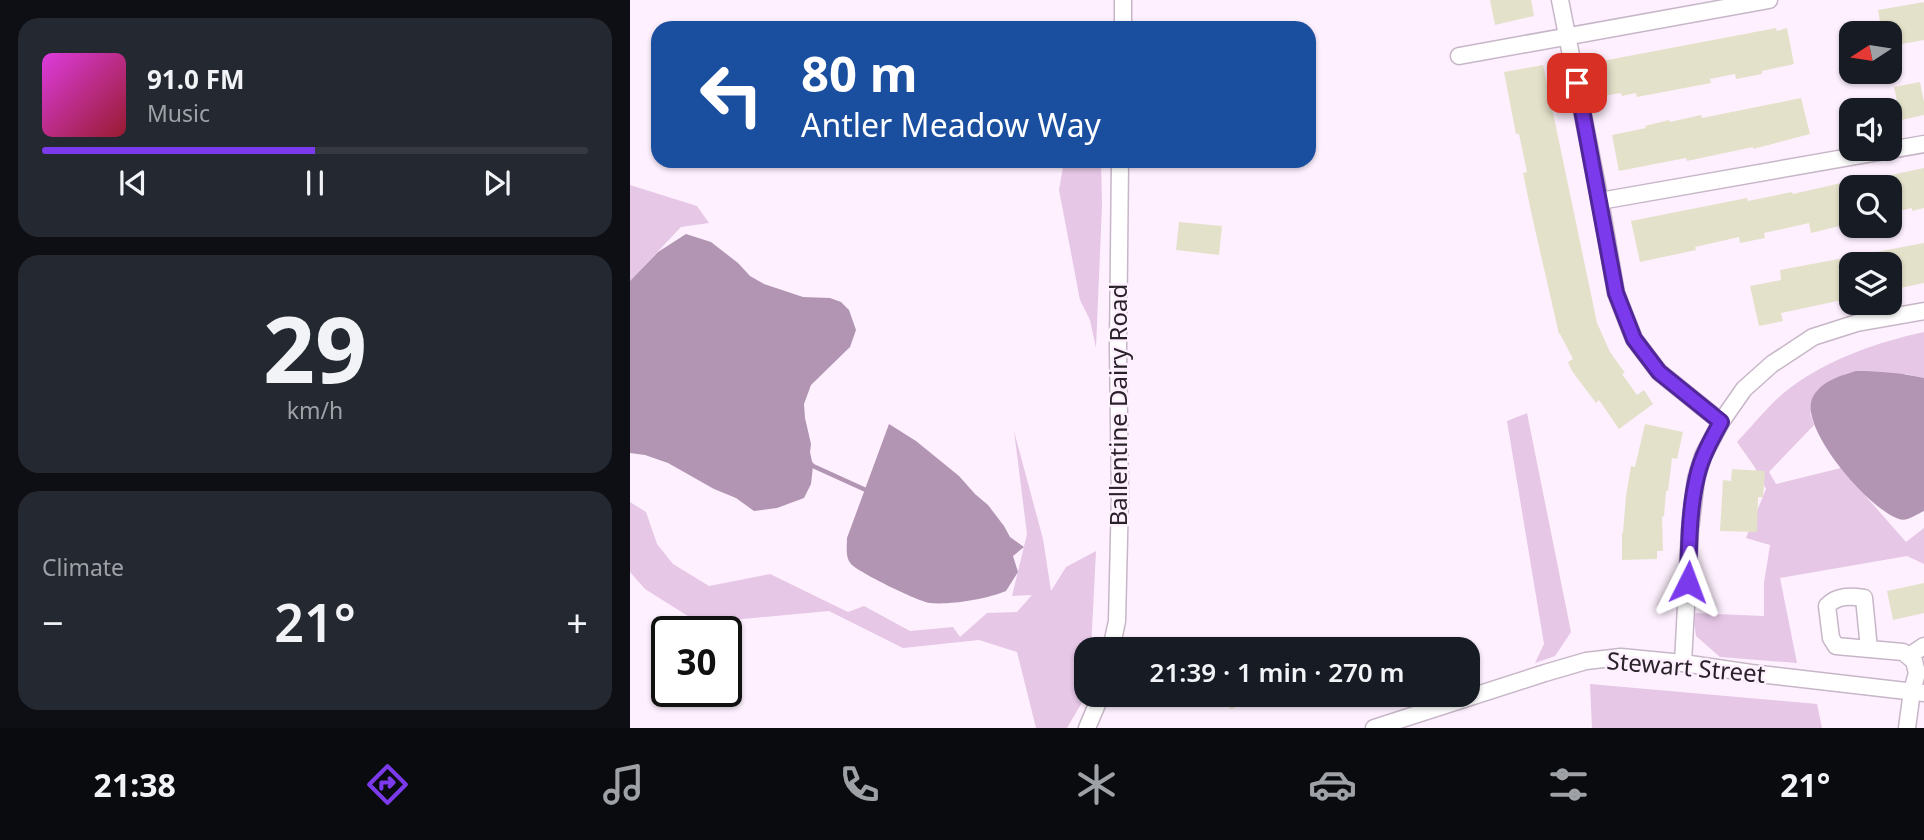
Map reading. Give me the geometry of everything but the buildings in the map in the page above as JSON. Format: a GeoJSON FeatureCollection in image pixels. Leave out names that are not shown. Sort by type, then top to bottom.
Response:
{"type":"FeatureCollection","features":[{"type":"Feature","properties":{"kind":"street"},"geometry":{"type":"LineString","coordinates":[[1123,0],[1123,21]]}},
{"type":"Feature","properties":{"kind":"street"},"geometry":{"type":"LineString","coordinates":[[1560,0],[1616,293],[1634,339],[1659,372],[1721,422]]}},
{"type":"Feature","properties":{"kind":"street"},"geometry":{"type":"LineString","coordinates":[[1459,56],[1769,0]]}},
{"type":"Feature","properties":{"kind":"street"},"geometry":{"type":"LineString","coordinates":[[1600,201],[1924,144]]}},
{"type":"Feature","properties":{"kind":"street","name":"Ballentine Dairy Road"},"geometry":{"type":"LineString","coordinates":[[1114,637],[1117,621],[1120,496],[1120,168]]}},
{"type":"Feature","properties":{"kind":"street"},"geometry":{"type":"LineString","coordinates":[[1683,663],[1690,530],[1696,479],[1703,456],[1721,422],[1744,389],[1772,364],[1813,337],[1857,323],[1924,311]]}},
{"type":"Feature","properties":{"kind":"street"},"geometry":{"type":"LineString","coordinates":[[1909,656],[1924,646]]}},
{"type":"Feature","properties":{"kind":"street"},"geometry":{"type":"LineString","coordinates":[[1869,649],[1903,652],[1914,661],[1918,692],[1907,728]]}},
{"type":"Feature","properties":{"kind":"street","name":"Stewart Street"},"geometry":{"type":"LineString","coordinates":[[1374,728],[1586,661],[1621,657],[1918,692]]}},
{"type":"Feature","properties":{"kind":"street"},"geometry":{"type":"LineString","coordinates":[[1087,728],[1096,707]]}},
{"type":"Feature","properties":{"kind":"shaded area"},"geometry":{"type":"Polygon","coordinates":[[[1063,168],[1101,168],[1096,348],[1090,320],[1080,300],[1059,190],[1063,168]]]}},
{"type":"Feature","properties":{"kind":"shaded area"},"geometry":{"type":"Polygon","coordinates":[[[630,185],[697,206],[709,223],[681,227],[630,281],[630,185]]]}},
{"type":"Feature","properties":{"kind":"shaded area"},"geometry":{"type":"Polygon","coordinates":[[[686,234],[711,242],[750,276],[764,284],[803,297],[830,298],[841,302],[849,310],[856,330],[850,347],[811,385],[804,404],[813,466],[811,484],[804,498],[777,508],[754,511],[736,498],[668,463],[630,453],[630,281],[658,252],[686,234]]]}},
{"type":"Feature","properties":{"kind":"shaded area"},"geometry":{"type":"Polygon","coordinates":[[[1924,332],[1924,378],[1906,374],[1810,413],[1814,425],[1769,472],[1776,484],[1841,468],[1906,542],[1924,528],[1924,564],[1907,556],[1780,578],[1797,663],[1720,657],[1696,636],[1693,613],[1764,616],[1764,583],[1770,545],[1746,538],[1766,489],[1737,442],[1783,394],[1820,368],[1871,346],[1924,332]]]}},
{"type":"Feature","properties":{"kind":"shaded area"},"geometry":{"type":"Polygon","coordinates":[[[1856,371],[1924,378],[1924,511],[1909,519],[1902,520],[1886,513],[1871,501],[1840,467],[1816,430],[1811,413],[1812,399],[1816,393],[1831,380],[1856,371]]]}},
{"type":"Feature","properties":{"kind":"shaded area"},"geometry":{"type":"Polygon","coordinates":[[[1527,413],[1571,632],[1555,656],[1535,663],[1544,644],[1507,421],[1527,413]]]}},
{"type":"Feature","properties":{"kind":"shaded area"},"geometry":{"type":"Polygon","coordinates":[[[889,424],[916,441],[959,476],[988,505],[1010,537],[1024,547],[1013,556],[1018,572],[1006,591],[969,601],[930,603],[889,586],[851,564],[847,555],[847,538],[889,424]]]}},
{"type":"Feature","properties":{"kind":"shaded area"},"geometry":{"type":"Polygon","coordinates":[[[1014,431],[1043,539],[1051,591],[1066,567],[1096,551],[1092,637],[1074,637],[1074,707],[1079,707],[1067,728],[1036,728],[1017,652],[979,640],[903,648],[829,611],[742,619],[742,616],[688,616],[645,589],[630,572],[630,502],[646,512],[657,544],[673,564],[709,586],[770,574],[848,612],[864,606],[910,631],[953,627],[960,637],[987,613],[1017,612],[1032,595],[1012,596],[1027,534],[1014,431]]]}},
{"type":"Feature","properties":{"kind":"shaded area"},"geometry":{"type":"Polygon","coordinates":[[[1590,684],[1817,704],[1822,728],[1592,728],[1590,684]]]}},
{"type":"Feature","properties":{"kind":"waterway"},"geometry":{"type":"LineString","coordinates":[[810,463],[868,491]]}},
{"type":"Feature","properties":{"kind":"route"},"geometry":{"type":"LineString","coordinates":[[1577,83],[1616,293],[1634,339],[1659,372],[1721,422],[1703,456],[1696,479],[1688,582]]}}]}
